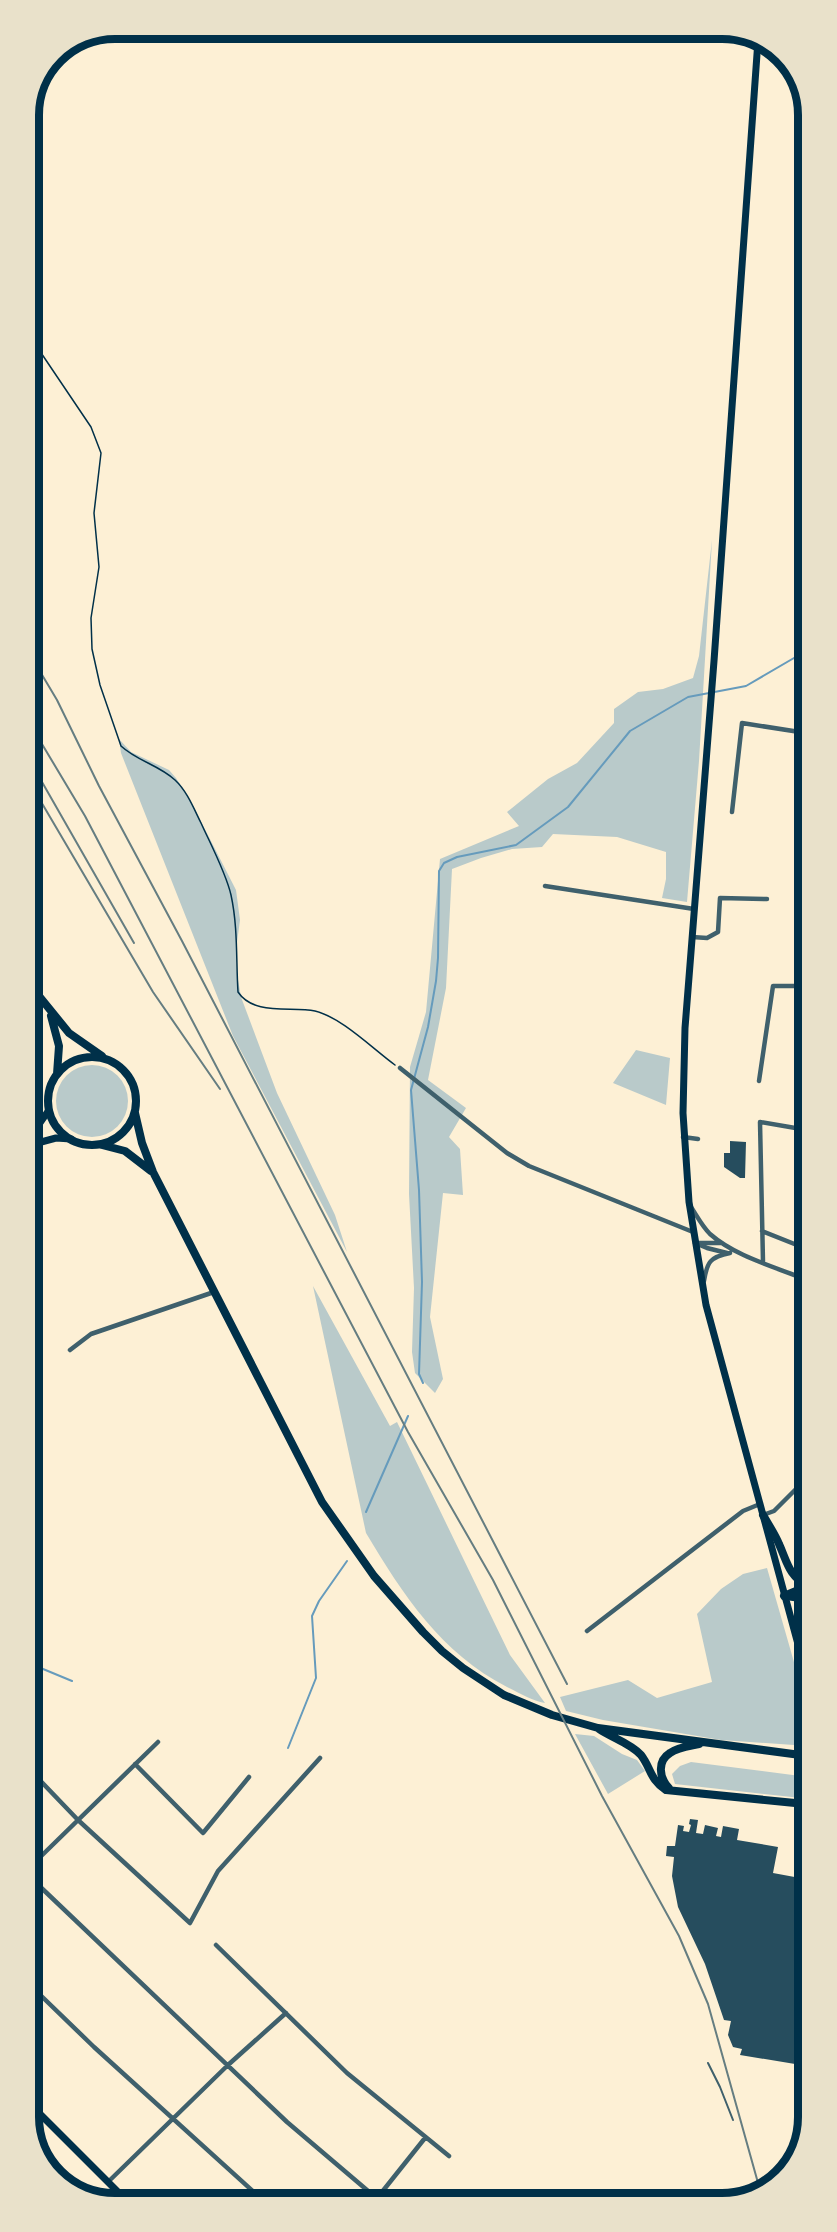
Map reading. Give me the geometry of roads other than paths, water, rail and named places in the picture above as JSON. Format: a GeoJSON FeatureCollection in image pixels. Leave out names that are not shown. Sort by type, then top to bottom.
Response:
{"type":"FeatureCollection","features":[{"type":"Feature","properties":{"kind":"main road"},"geometry":{"type":"LineString","coordinates":[[757,48],[682,1079],[683,1137],[694,1242],[706,1305],[738,1416],[798,1648]]}},
{"type":"Feature","properties":{"kind":"main road"},"geometry":{"type":"LineString","coordinates":[[39,998],[79,1042],[126,1072],[132,1081],[135,1091],[135,1113],[142,1143],[153,1172],[322,1502],[374,1576],[423,1632],[463,1668],[504,1695],[552,1715],[598,1728],[798,1755]]}},
{"type":"Feature","properties":{"kind":"main road"},"geometry":{"type":"LineString","coordinates":[[48,1010],[54,1022],[59,1047],[57,1074],[49,1091],[49,1110],[54,1122],[71,1139]]}},
{"type":"Feature","properties":{"kind":"main road"},"geometry":{"type":"LineString","coordinates":[[57,1074],[68,1064],[80,1058],[94,1057],[108,1060]]}},
{"type":"Feature","properties":{"kind":"main road"},"geometry":{"type":"LineString","coordinates":[[39,1124],[49,1110]]}},
{"type":"Feature","properties":{"kind":"main road"},"geometry":{"type":"LineString","coordinates":[[99,1144],[121,1134],[135,1113]]}},
{"type":"Feature","properties":{"kind":"main road"},"geometry":{"type":"LineString","coordinates":[[39,1141],[56,1138],[71,1139],[84,1144],[99,1144],[126,1151],[153,1172]]}},
{"type":"Feature","properties":{"kind":"main road"},"geometry":{"type":"LineString","coordinates":[[763,1515],[778,1542],[788,1569],[798,1581]]}},
{"type":"Feature","properties":{"kind":"main road"},"geometry":{"type":"LineString","coordinates":[[784,1596],[798,1590]]}},
{"type":"Feature","properties":{"kind":"main road"},"geometry":{"type":"LineString","coordinates":[[784,1596],[798,1598]]}},
{"type":"Feature","properties":{"kind":"main road"},"geometry":{"type":"LineString","coordinates":[[598,1728],[611,1738],[634,1748],[642,1756],[658,1785],[666,1790],[798,1804]]}},
{"type":"Feature","properties":{"kind":"main road"},"geometry":{"type":"LineString","coordinates":[[675,1792],[661,1777],[661,1769],[667,1755],[673,1751],[705,1743]]}},
{"type":"Feature","properties":{"kind":"main road"},"geometry":{"type":"LineString","coordinates":[[39,2112],[119,2193]]}},
{"type":"Feature","properties":{"kind":"street"},"geometry":{"type":"LineString","coordinates":[[732,812],[742,723],[798,732]]}},
{"type":"Feature","properties":{"kind":"street"},"geometry":{"type":"LineString","coordinates":[[545,886],[694,909]]}},
{"type":"Feature","properties":{"kind":"street"},"geometry":{"type":"LineString","coordinates":[[692,938],[706,938],[718,932],[720,898],[767,899]]}},
{"type":"Feature","properties":{"kind":"street"},"geometry":{"type":"LineString","coordinates":[[759,1081],[773,986],[798,986]]}},
{"type":"Feature","properties":{"kind":"street"},"geometry":{"type":"LineString","coordinates":[[400,1068],[507,1152],[529,1166],[693,1232]]}},
{"type":"Feature","properties":{"kind":"street"},"geometry":{"type":"LineString","coordinates":[[763,1262],[760,1122],[798,1128]]}},
{"type":"Feature","properties":{"kind":"street"},"geometry":{"type":"LineString","coordinates":[[683,1137],[698,1138]]}},
{"type":"Feature","properties":{"kind":"street"},"geometry":{"type":"LineString","coordinates":[[689,1202],[709,1233],[722,1243],[798,1276]]}},
{"type":"Feature","properties":{"kind":"street"},"geometry":{"type":"LineString","coordinates":[[762,1231],[798,1245]]}},
{"type":"Feature","properties":{"kind":"street"},"geometry":{"type":"LineString","coordinates":[[694,1242],[722,1243]]}},
{"type":"Feature","properties":{"kind":"street"},"geometry":{"type":"LineString","coordinates":[[694,1242],[706,1248],[742,1253]]}},
{"type":"Feature","properties":{"kind":"street"},"geometry":{"type":"LineString","coordinates":[[706,1305],[704,1281],[706,1266],[712,1259],[730,1253]]}},
{"type":"Feature","properties":{"kind":"street"},"geometry":{"type":"LineString","coordinates":[[70,1350],[91,1334],[214,1292]]}},
{"type":"Feature","properties":{"kind":"street"},"geometry":{"type":"LineString","coordinates":[[763,1515],[774,1511],[798,1487]]}},
{"type":"Feature","properties":{"kind":"street"},"geometry":{"type":"LineString","coordinates":[[587,1631],[743,1511],[760,1504]]}},
{"type":"Feature","properties":{"kind":"street"},"geometry":{"type":"LineString","coordinates":[[39,1858],[158,1742]]}},
{"type":"Feature","properties":{"kind":"street"},"geometry":{"type":"LineString","coordinates":[[39,1779],[78,1820],[190,1923],[218,1871],[320,1758]]}},
{"type":"Feature","properties":{"kind":"street"},"geometry":{"type":"LineString","coordinates":[[135,1764],[203,1833],[249,1777]]}},
{"type":"Feature","properties":{"kind":"street"},"geometry":{"type":"LineString","coordinates":[[39,1886],[287,2122],[369,2193]]}},
{"type":"Feature","properties":{"kind":"street"},"geometry":{"type":"LineString","coordinates":[[216,1945],[347,2073],[448,2156]]}},
{"type":"Feature","properties":{"kind":"street"},"geometry":{"type":"LineString","coordinates":[[39,1994],[94,2047],[255,2193]]}},
{"type":"Feature","properties":{"kind":"street"},"geometry":{"type":"LineString","coordinates":[[108,2182],[228,2065],[286,2013]]}},
{"type":"Feature","properties":{"kind":"street"},"geometry":{"type":"LineString","coordinates":[[384,2193],[425,2138]]}},
{"type":"Feature","properties":{"kind":"lane"},"geometry":{"type":"LineString","coordinates":[[708,2063],[733,2120]]}},
{"type":"Feature","properties":{"kind":"waterway"},"geometry":{"type":"LineString","coordinates":[[423,1383],[419,1374],[422,1282],[419,1190],[411,1090],[428,1027],[436,981],[439,871],[444,863],[457,857],[516,845],[568,807],[630,731],[688,697],[746,686],[798,656]]}},
{"type":"Feature","properties":{"kind":"waterway"},"geometry":{"type":"LineString","coordinates":[[366,1512],[408,1416]]}},
{"type":"Feature","properties":{"kind":"waterway"},"geometry":{"type":"LineString","coordinates":[[288,1748],[316,1678],[312,1616],[319,1601],[347,1561]]}},
{"type":"Feature","properties":{"kind":"waterway"},"geometry":{"type":"LineString","coordinates":[[39,1667],[72,1681]]}},
{"type":"Feature","properties":{"kind":"railway"},"geometry":{"type":"LineString","coordinates":[[39,670],[57,700],[99,786],[182,941],[567,1684]]}},
{"type":"Feature","properties":{"kind":"railway"},"geometry":{"type":"LineString","coordinates":[[39,739],[85,816],[408,1432],[493,1580],[602,1796],[679,1936],[708,2004],[758,2183]]}},
{"type":"Feature","properties":{"kind":"railway"},"geometry":{"type":"LineString","coordinates":[[39,777],[134,943]]}},
{"type":"Feature","properties":{"kind":"railway"},"geometry":{"type":"LineString","coordinates":[[39,798],[153,992],[220,1089]]}}]}
